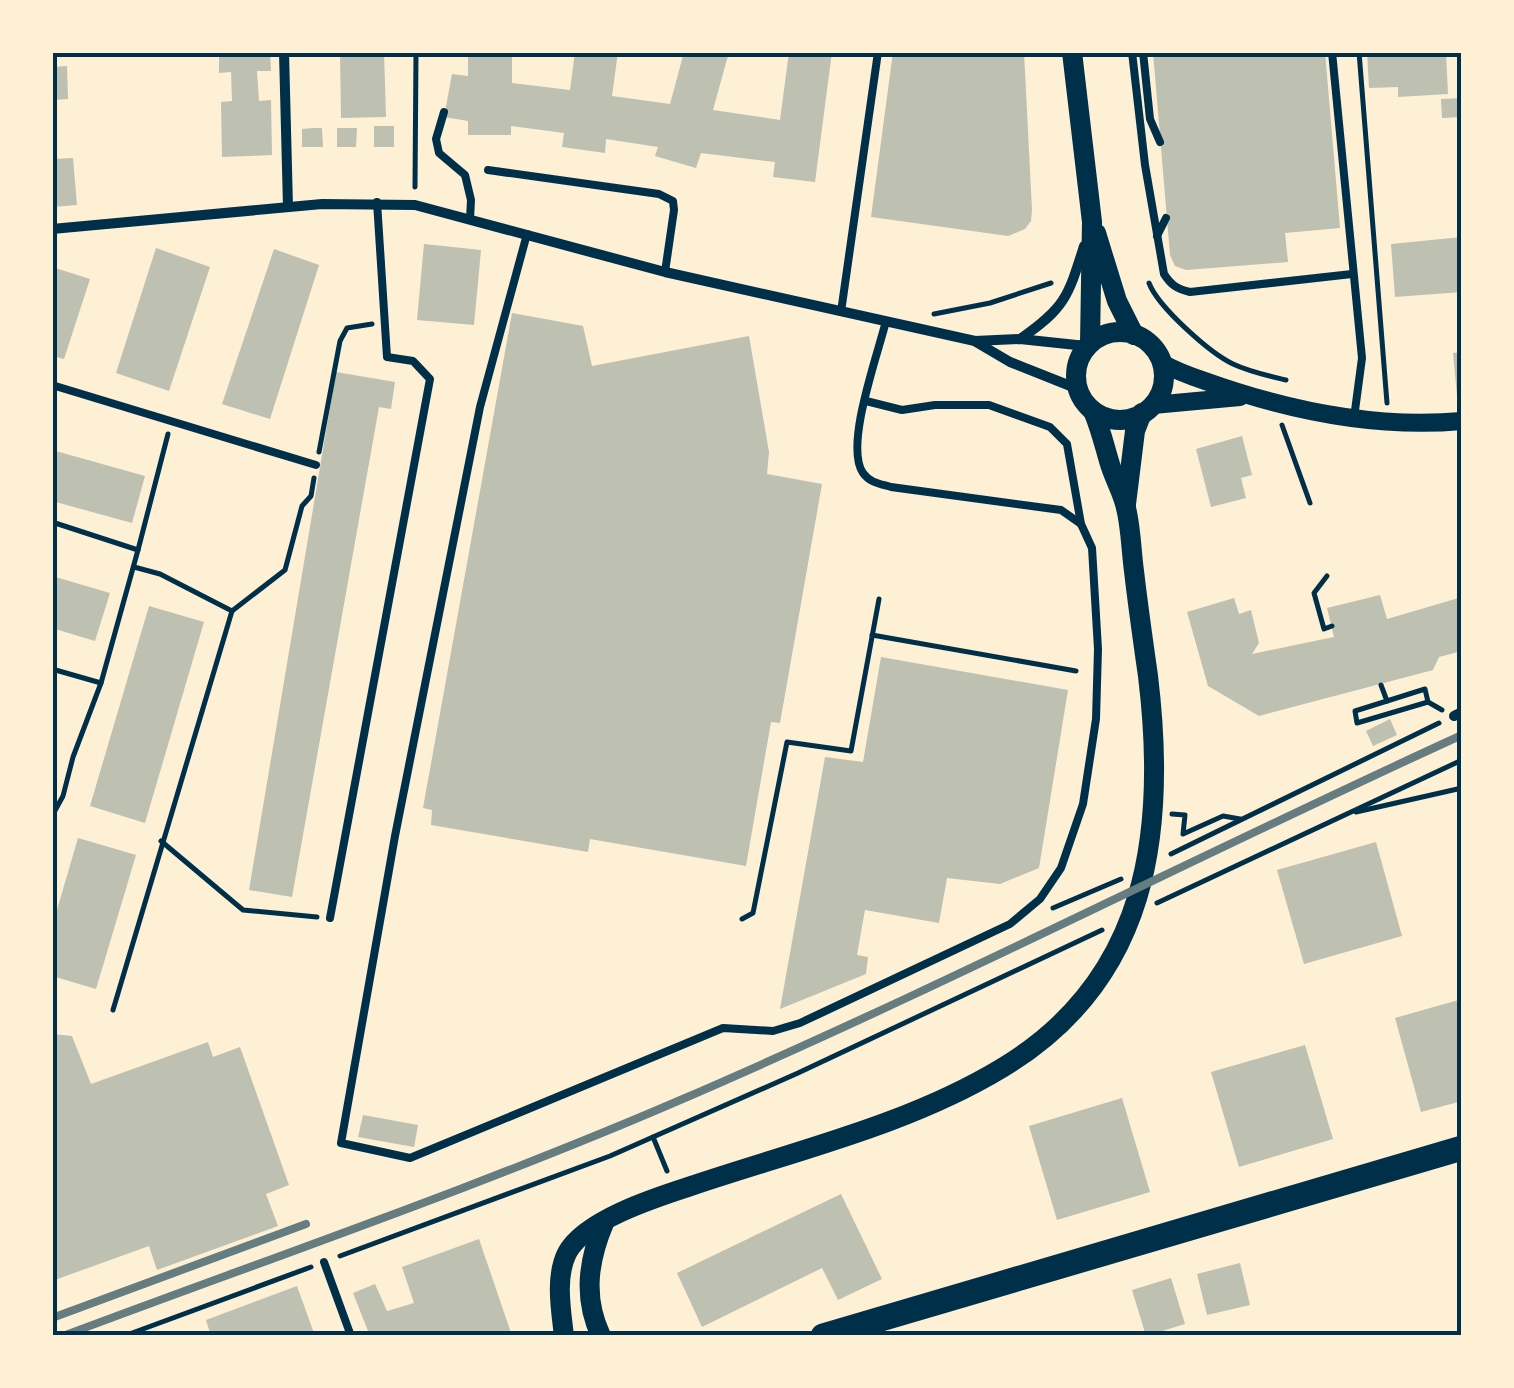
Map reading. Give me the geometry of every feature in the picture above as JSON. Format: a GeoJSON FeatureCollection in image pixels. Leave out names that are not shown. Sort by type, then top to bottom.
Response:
{"type":"FeatureCollection","features":[{"type":"Feature","properties":{"kind":"main road"},"geometry":{"type":"LineString","coordinates":[[564,1336],[563,1264],[568,1250],[585,1233],[623,1211],[674,1192],[895,1118],[1006,1066],[1074,1008],[1122,939],[1140,895],[1156,780],[1154,728],[1126,506],[1093,411],[1078,390],[1079,364],[1088,344],[1092,222],[1072,52]]}},
{"type":"Feature","properties":{"kind":"main road"},"geometry":{"type":"LineString","coordinates":[[1092,222],[1117,302],[1134,334]]}},
{"type":"Feature","properties":{"kind":"main road"},"geometry":{"type":"LineString","coordinates":[[1088,344],[1110,333],[1134,334],[1149,343],[1162,363],[1164,385],[1135,431],[1126,506]]}},
{"type":"Feature","properties":{"kind":"main road"},"geometry":{"type":"LineString","coordinates":[[1093,411],[1122,420],[1147,409]]}},
{"type":"Feature","properties":{"kind":"main road"},"geometry":{"type":"LineString","coordinates":[[822,1336],[1462,1148]]}},
{"type":"Feature","properties":{"kind":"main road"},"geometry":{"type":"LineString","coordinates":[[601,1336],[590,1310],[589,1292],[594,1247],[604,1223]]}},
{"type":"Feature","properties":{"kind":"street"},"geometry":{"type":"LineString","coordinates":[[284,52],[288,206]]}},
{"type":"Feature","properties":{"kind":"street"},"geometry":{"type":"LineString","coordinates":[[52,229],[288,206],[377,202],[415,205],[665,272],[975,341],[1020,339],[1088,344]]}},
{"type":"Feature","properties":{"kind":"street"},"geometry":{"type":"LineString","coordinates":[[1020,339],[1064,303],[1092,222]]}},
{"type":"Feature","properties":{"kind":"street"},"geometry":{"type":"LineString","coordinates":[[975,341],[1010,362],[1078,390]]}},
{"type":"Feature","properties":{"kind":"street"},"geometry":{"type":"LineString","coordinates":[[1162,363],[1245,396],[1275,403],[1390,422],[1462,421]]}},
{"type":"Feature","properties":{"kind":"street"},"geometry":{"type":"LineString","coordinates":[[1147,409],[1245,396]]}},
{"type":"Feature","properties":{"kind":"lane"},"geometry":{"type":"LineString","coordinates":[[842,312],[878,52]]}},
{"type":"Feature","properties":{"kind":"lane"},"geometry":{"type":"LineString","coordinates":[[1132,52],[1164,274],[1179,290],[1190,292],[1352,274]]}},
{"type":"Feature","properties":{"kind":"lane"},"geometry":{"type":"LineString","coordinates":[[1143,52],[1150,119],[1160,142]]}},
{"type":"Feature","properties":{"kind":"lane"},"geometry":{"type":"LineString","coordinates":[[1332,52],[1362,358],[1354,418]]}},
{"type":"Feature","properties":{"kind":"lane"},"geometry":{"type":"LineString","coordinates":[[444,112],[436,140],[440,154],[464,175],[472,200],[470,219]]}},
{"type":"Feature","properties":{"kind":"lane"},"geometry":{"type":"LineString","coordinates":[[488,170],[658,194],[672,201],[665,272]]}},
{"type":"Feature","properties":{"kind":"lane"},"geometry":{"type":"LineString","coordinates":[[330,918],[430,379],[413,361],[387,357],[377,202]]}},
{"type":"Feature","properties":{"kind":"lane"},"geometry":{"type":"LineString","coordinates":[[1157,236],[1166,218]]}},
{"type":"Feature","properties":{"kind":"lane"},"geometry":{"type":"LineString","coordinates":[[527,234],[476,427],[395,836],[340,1143],[410,1158],[723,1028],[773,1031],[800,1023],[1010,924],[1046,892],[1061,868],[1083,804],[1096,719],[1098,648],[1092,548],[1081,524],[1066,444],[1050,427],[989,404],[935,404],[902,410],[866,402]]}},
{"type":"Feature","properties":{"kind":"lane"},"geometry":{"type":"LineString","coordinates":[[886,321],[859,430],[858,460],[864,474],[874,483],[1044,505],[1061,510],[1081,524]]}},
{"type":"Feature","properties":{"kind":"lane"},"geometry":{"type":"LineString","coordinates":[[52,386],[316,465]]}},
{"type":"Feature","properties":{"kind":"lane"},"geometry":{"type":"LineString","coordinates":[[324,1262],[351,1336]]}},
{"type":"Feature","properties":{"kind":"path"},"geometry":{"type":"LineString","coordinates":[[415,205],[416,52]]}},
{"type":"Feature","properties":{"kind":"path"},"geometry":{"type":"LineString","coordinates":[[1359,52],[1390,422]]}},
{"type":"Feature","properties":{"kind":"path"},"geometry":{"type":"LineString","coordinates":[[914,327],[936,313],[990,303],[1051,283]]}},
{"type":"Feature","properties":{"kind":"path"},"geometry":{"type":"LineString","coordinates":[[113,1010],[232,611],[285,570],[302,506],[311,496],[340,341],[347,328],[384,322]]}},
{"type":"Feature","properties":{"kind":"path"},"geometry":{"type":"LineString","coordinates":[[1275,403],[1310,504]]}},
{"type":"Feature","properties":{"kind":"path"},"geometry":{"type":"LineString","coordinates":[[52,816],[63,796],[101,683],[171,421]]}},
{"type":"Feature","properties":{"kind":"path"},"geometry":{"type":"LineString","coordinates":[[52,522],[138,550]]}},
{"type":"Feature","properties":{"kind":"path"},"geometry":{"type":"LineString","coordinates":[[134,567],[160,574],[232,611]]}},
{"type":"Feature","properties":{"kind":"path"},"geometry":{"type":"LineString","coordinates":[[1328,576],[1314,593],[1324,628],[1332,626]]}},
{"type":"Feature","properties":{"kind":"path"},"geometry":{"type":"LineString","coordinates":[[742,919],[753,913],[787,742],[850,751],[878,599]]}},
{"type":"Feature","properties":{"kind":"path"},"geometry":{"type":"LineString","coordinates":[[872,635],[1076,671]]}},
{"type":"Feature","properties":{"kind":"path"},"geometry":{"type":"LineString","coordinates":[[52,669],[101,683]]}},
{"type":"Feature","properties":{"kind":"path"},"geometry":{"type":"LineString","coordinates":[[1381,685],[1387,701]]}},
{"type":"Feature","properties":{"kind":"path"},"geometry":{"type":"LineString","coordinates":[[1425,690],[1428,702],[1358,723],[1355,711],[1387,701],[1425,690]]}},
{"type":"Feature","properties":{"kind":"path"},"geometry":{"type":"LineString","coordinates":[[1176,851],[1458,714]]}},
{"type":"Feature","properties":{"kind":"path"},"geometry":{"type":"LineString","coordinates":[[1179,893],[1462,760]]}},
{"type":"Feature","properties":{"kind":"path"},"geometry":{"type":"LineString","coordinates":[[1343,815],[1462,788]]}},
{"type":"Feature","properties":{"kind":"path"},"geometry":{"type":"LineString","coordinates":[[1185,815],[1183,834],[1223,816],[1240,820]]}},
{"type":"Feature","properties":{"kind":"path"},"geometry":{"type":"LineString","coordinates":[[162,841],[242,910],[330,918]]}},
{"type":"Feature","properties":{"kind":"path"},"geometry":{"type":"LineString","coordinates":[[1048,910],[1093,893]]}},
{"type":"Feature","properties":{"kind":"path"},"geometry":{"type":"LineString","coordinates":[[124,1336],[569,1172],[782,1081],[1075,942]]}},
{"type":"Feature","properties":{"kind":"path"},"geometry":{"type":"LineString","coordinates":[[653,1137],[674,1192]]}},
{"type":"Feature","properties":{"kind":"building"},"geometry":{"type":"Polygon","coordinates":[[[219,52],[270,52],[271,71],[257,71],[259,101],[271,100],[272,155],[222,157],[221,102],[232,101],[231,72],[219,73],[219,52]]]}},
{"type":"Feature","properties":{"kind":"building"},"geometry":{"type":"Polygon","coordinates":[[[340,52],[384,52],[386,117],[341,118],[340,52]]]}},
{"type":"Feature","properties":{"kind":"building"},"geometry":{"type":"Polygon","coordinates":[[[468,52],[512,52],[512,83],[570,90],[575,52],[618,52],[612,96],[670,104],[684,52],[729,52],[713,110],[780,120],[789,52],[832,52],[815,182],[773,177],[775,162],[701,153],[696,168],[655,156],[658,147],[606,139],[605,153],[562,147],[564,133],[511,126],[511,135],[468,135],[468,121],[444,117],[452,74],[468,76],[468,52]]]}},
{"type":"Feature","properties":{"kind":"building"},"geometry":{"type":"Polygon","coordinates":[[[893,52],[1024,52],[1032,210],[1025,229],[1008,236],[871,217],[893,52]]]}},
{"type":"Feature","properties":{"kind":"building"},"geometry":{"type":"Polygon","coordinates":[[[1153,52],[1325,52],[1340,228],[1285,233],[1288,262],[1186,270],[1175,266],[1170,255],[1153,52]]]}},
{"type":"Feature","properties":{"kind":"building"},"geometry":{"type":"Polygon","coordinates":[[[1367,52],[1446,52],[1448,94],[1398,97],[1398,87],[1369,88],[1367,52]]]}},
{"type":"Feature","properties":{"kind":"building"},"geometry":{"type":"Polygon","coordinates":[[[67,66],[68,99],[52,100],[52,67],[67,66]]]}},
{"type":"Feature","properties":{"kind":"building"},"geometry":{"type":"Polygon","coordinates":[[[1462,98],[1462,117],[1442,118],[1441,99],[1462,98]]]}},
{"type":"Feature","properties":{"kind":"building"},"geometry":{"type":"Polygon","coordinates":[[[374,126],[394,126],[394,147],[374,147],[374,126]]]}},
{"type":"Feature","properties":{"kind":"building"},"geometry":{"type":"Polygon","coordinates":[[[322,128],[323,147],[302,147],[302,129],[322,128]]]}},
{"type":"Feature","properties":{"kind":"building"},"geometry":{"type":"Polygon","coordinates":[[[337,128],[357,128],[356,147],[337,147],[337,128]]]}},
{"type":"Feature","properties":{"kind":"building"},"geometry":{"type":"Polygon","coordinates":[[[73,158],[77,205],[52,207],[52,159],[73,158]]]}},
{"type":"Feature","properties":{"kind":"building"},"geometry":{"type":"Polygon","coordinates":[[[1462,237],[1462,292],[1395,297],[1391,244],[1462,237]]]}},
{"type":"Feature","properties":{"kind":"building"},"geometry":{"type":"Polygon","coordinates":[[[424,244],[481,250],[474,325],[417,320],[424,244]]]}},
{"type":"Feature","properties":{"kind":"building"},"geometry":{"type":"Polygon","coordinates":[[[156,248],[210,267],[169,391],[116,373],[156,248]]]}},
{"type":"Feature","properties":{"kind":"building"},"geometry":{"type":"Polygon","coordinates":[[[274,249],[319,265],[270,419],[222,404],[274,249]]]}},
{"type":"Feature","properties":{"kind":"building"},"geometry":{"type":"Polygon","coordinates":[[[52,267],[90,279],[64,359],[52,356],[52,267]]]}},
{"type":"Feature","properties":{"kind":"building"},"geometry":{"type":"Polygon","coordinates":[[[512,313],[583,326],[592,366],[749,336],[769,452],[767,474],[822,484],[780,723],[771,722],[746,866],[590,839],[588,852],[431,825],[432,810],[423,808],[512,313]]]}},
{"type":"Feature","properties":{"kind":"building"},"geometry":{"type":"Polygon","coordinates":[[[1462,352],[1462,396],[1457,396],[1453,353],[1462,352]]]}},
{"type":"Feature","properties":{"kind":"building"},"geometry":{"type":"Polygon","coordinates":[[[336,372],[395,382],[391,409],[379,407],[292,897],[249,890],[336,372]]]}},
{"type":"Feature","properties":{"kind":"building"},"geometry":{"type":"Polygon","coordinates":[[[1242,436],[1252,475],[1241,478],[1246,498],[1211,507],[1196,449],[1242,436]]]}},
{"type":"Feature","properties":{"kind":"building"},"geometry":{"type":"Polygon","coordinates":[[[52,450],[145,476],[132,523],[52,501],[52,450]]]}},
{"type":"Feature","properties":{"kind":"building"},"geometry":{"type":"Polygon","coordinates":[[[52,576],[110,593],[95,641],[52,628],[52,576]]]}},
{"type":"Feature","properties":{"kind":"building"},"geometry":{"type":"Polygon","coordinates":[[[1380,595],[1387,619],[1462,597],[1462,651],[1439,657],[1433,670],[1259,716],[1208,686],[1187,612],[1234,598],[1239,614],[1251,610],[1259,643],[1252,654],[1334,637],[1327,608],[1380,595]]]}},
{"type":"Feature","properties":{"kind":"building"},"geometry":{"type":"Polygon","coordinates":[[[149,606],[204,622],[145,823],[90,806],[149,606]]]}},
{"type":"Feature","properties":{"kind":"building"},"geometry":{"type":"Polygon","coordinates":[[[881,657],[1068,690],[1039,868],[1000,884],[947,878],[939,923],[865,910],[857,955],[868,957],[866,974],[780,1009],[825,757],[863,762],[881,657]]]}},
{"type":"Feature","properties":{"kind":"building"},"geometry":{"type":"Polygon","coordinates":[[[1390,719],[1397,735],[1373,746],[1366,731],[1390,719]]]}},
{"type":"Feature","properties":{"kind":"building"},"geometry":{"type":"Polygon","coordinates":[[[78,838],[136,855],[96,989],[52,976],[52,927],[78,838]]]}},
{"type":"Feature","properties":{"kind":"building"},"geometry":{"type":"Polygon","coordinates":[[[1376,842],[1402,936],[1304,964],[1277,870],[1376,842]]]}},
{"type":"Feature","properties":{"kind":"building"},"geometry":{"type":"Polygon","coordinates":[[[1462,999],[1462,1101],[1421,1112],[1395,1018],[1462,999]]]}},
{"type":"Feature","properties":{"kind":"building"},"geometry":{"type":"Polygon","coordinates":[[[52,1034],[72,1036],[91,1084],[208,1042],[213,1057],[240,1047],[289,1185],[266,1194],[278,1226],[157,1270],[149,1246],[52,1281],[52,1034]]]}},
{"type":"Feature","properties":{"kind":"building"},"geometry":{"type":"Polygon","coordinates":[[[1305,1045],[1333,1139],[1239,1167],[1211,1072],[1305,1045]]]}},
{"type":"Feature","properties":{"kind":"building"},"geometry":{"type":"Polygon","coordinates":[[[1122,1098],[1150,1192],[1057,1220],[1029,1126],[1122,1098]]]}},
{"type":"Feature","properties":{"kind":"building"},"geometry":{"type":"Polygon","coordinates":[[[363,1115],[418,1125],[414,1147],[358,1137],[363,1115]]]}},
{"type":"Feature","properties":{"kind":"building"},"geometry":{"type":"Polygon","coordinates":[[[841,1194],[882,1279],[838,1300],[822,1268],[702,1327],[677,1273],[841,1194]]]}},
{"type":"Feature","properties":{"kind":"building"},"geometry":{"type":"Polygon","coordinates":[[[479,1239],[512,1336],[370,1336],[353,1293],[375,1284],[387,1311],[414,1303],[402,1267],[479,1239]]]}},
{"type":"Feature","properties":{"kind":"building"},"geometry":{"type":"Polygon","coordinates":[[[1240,1263],[1250,1305],[1207,1315],[1197,1274],[1240,1263]]]}},
{"type":"Feature","properties":{"kind":"building"},"geometry":{"type":"Polygon","coordinates":[[[1171,1278],[1185,1324],[1146,1336],[1132,1290],[1171,1278]]]}},
{"type":"Feature","properties":{"kind":"building"},"geometry":{"type":"Polygon","coordinates":[[[297,1286],[315,1336],[211,1336],[206,1320],[297,1286]]]}},
{"type":"Feature","properties":{"kind":"railway"},"geometry":{"type":"LineString","coordinates":[[63,1336],[449,1193],[678,1101],[875,1013],[1462,735]]}},
{"type":"Feature","properties":{"kind":"railway"},"geometry":{"type":"LineString","coordinates":[[52,1318],[306,1224]]}}]}
